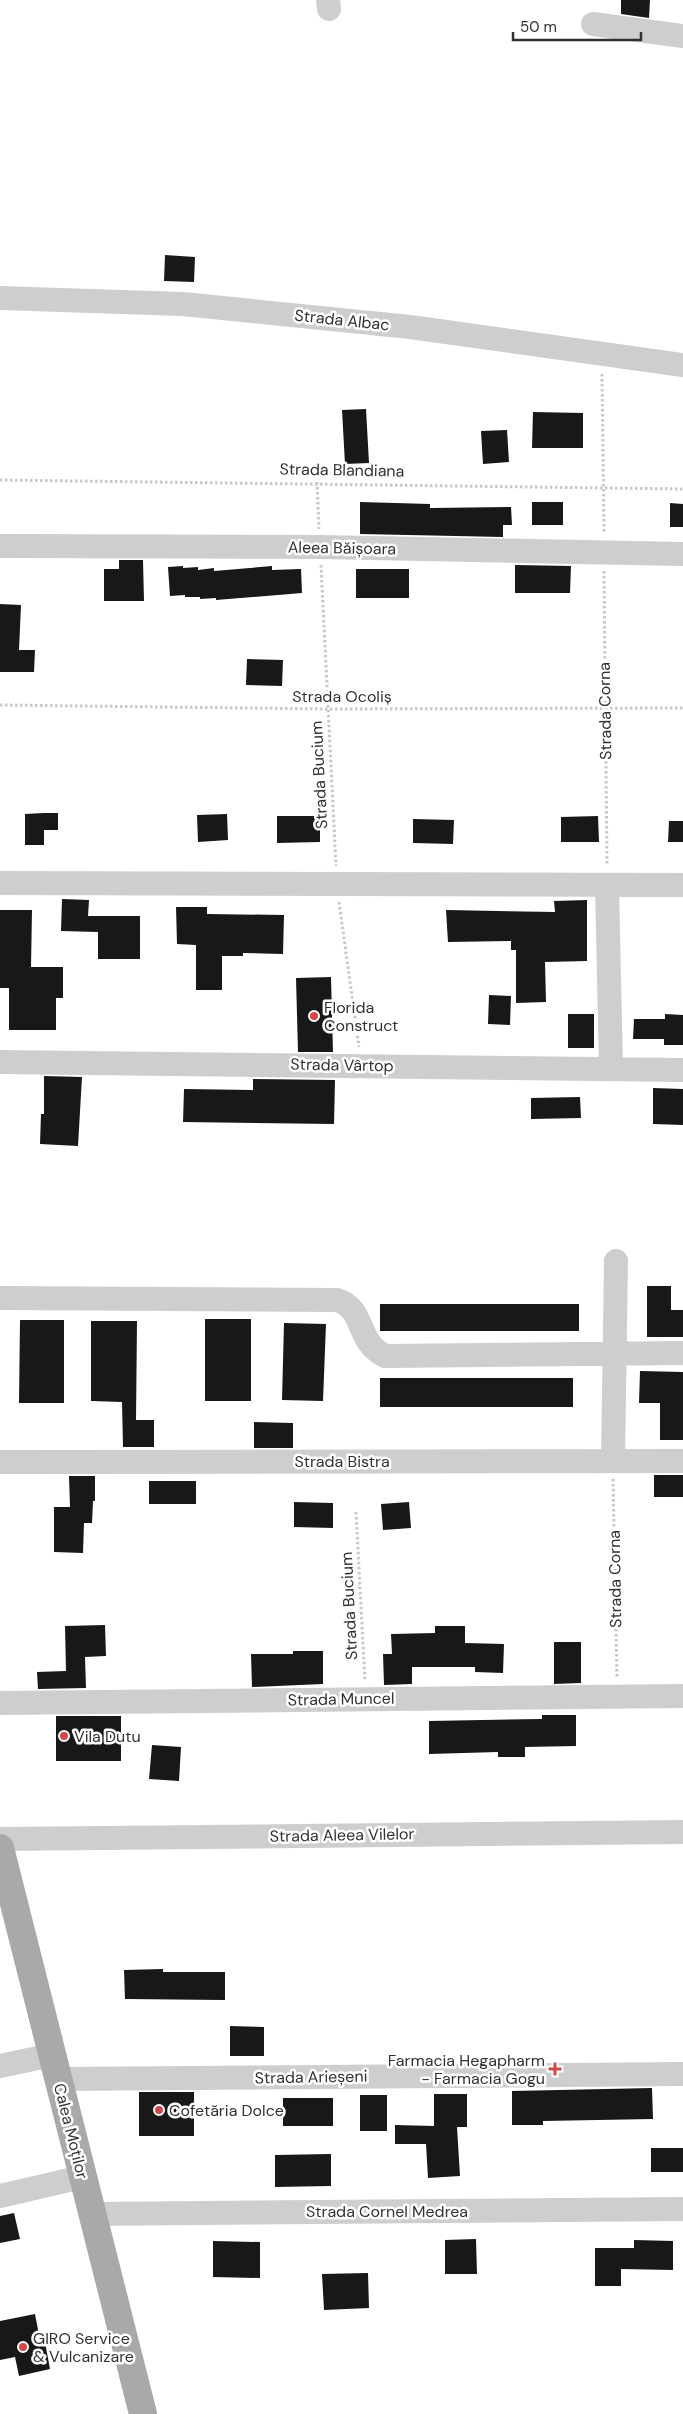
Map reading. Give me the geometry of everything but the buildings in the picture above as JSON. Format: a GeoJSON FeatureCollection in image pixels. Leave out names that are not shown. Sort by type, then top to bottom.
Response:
{"type":"FeatureCollection","features":[{"type":"Feature","properties":{"kind":"main road","name":"Calea Moților"},"geometry":{"type":"LineString","coordinates":[[1,1854],[143,2414]]}},
{"type":"Feature","properties":{"kind":"street"},"geometry":{"type":"LineString","coordinates":[[593,24],[683,36]]}},
{"type":"Feature","properties":{"kind":"street","name":"Strada Albac"},"geometry":{"type":"LineString","coordinates":[[0,298],[183,304],[410,327],[683,365]]}},
{"type":"Feature","properties":{"kind":"street","name":"Aleea Băișoara"},"geometry":{"type":"LineString","coordinates":[[0,546],[320,547],[683,554]]}},
{"type":"Feature","properties":{"kind":"street"},"geometry":{"type":"LineString","coordinates":[[0,883],[683,885]]}},
{"type":"Feature","properties":{"kind":"street"},"geometry":{"type":"LineString","coordinates":[[607,885],[611,1068]]}},
{"type":"Feature","properties":{"kind":"street","name":"Strada Vârtop"},"geometry":{"type":"LineString","coordinates":[[0,1062],[683,1070]]}},
{"type":"Feature","properties":{"kind":"street"},"geometry":{"type":"LineString","coordinates":[[613,1461],[616,1261]]}},
{"type":"Feature","properties":{"kind":"street"},"geometry":{"type":"LineString","coordinates":[[0,1298],[337,1300],[348,1303],[373,1350],[385,1356],[683,1354]]}},
{"type":"Feature","properties":{"kind":"street","name":"Strada Bistra"},"geometry":{"type":"LineString","coordinates":[[0,1462],[683,1460]]}},
{"type":"Feature","properties":{"kind":"street","name":"Strada Muncel"},"geometry":{"type":"LineString","coordinates":[[0,1703],[683,1696]]}},
{"type":"Feature","properties":{"kind":"street","name":"Strada Aleea Vilelor"},"geometry":{"type":"LineString","coordinates":[[1,1854],[683,1832]]}},
{"type":"Feature","properties":{"kind":"street","name":"Strada Arieșeni"},"geometry":{"type":"LineString","coordinates":[[0,2066],[683,2074]]}},
{"type":"Feature","properties":{"kind":"street"},"geometry":{"type":"LineString","coordinates":[[0,2196],[82,2177]]}},
{"type":"Feature","properties":{"kind":"street","name":"Strada Cornel Medrea"},"geometry":{"type":"LineString","coordinates":[[91,2214],[683,2209]]}},
{"type":"Feature","properties":{"kind":"path","name":"Strada Corna"},"geometry":{"type":"LineString","coordinates":[[602,353],[607,885]]}},
{"type":"Feature","properties":{"kind":"path","name":"Strada Blandiana"},"geometry":{"type":"LineString","coordinates":[[0,480],[317,482],[683,489]]}},
{"type":"Feature","properties":{"kind":"path","name":"Strada Bucium"},"geometry":{"type":"LineString","coordinates":[[317,482],[337,884],[361,1065]]}},
{"type":"Feature","properties":{"kind":"path","name":"Strada Ocoliș"},"geometry":{"type":"LineString","coordinates":[[0,705],[328,709],[683,708]]}},
{"type":"Feature","properties":{"kind":"path","name":"Strada Corna"},"geometry":{"type":"LineString","coordinates":[[613,1461],[617,1697]]}},
{"type":"Feature","properties":{"kind":"path","name":"Strada Bucium"},"geometry":{"type":"LineString","coordinates":[[356,1512],[366,1698]]}},
{"type":"Feature","properties":{"kind":"place","name":"Florida Construct"},"geometry":{"type":"Point","coordinates":[314,1016]}},
{"type":"Feature","properties":{"kind":"place","name":"Vila Dutu"},"geometry":{"type":"Point","coordinates":[64,1736]}},
{"type":"Feature","properties":{"kind":"place","name":"Farmacia Hegapharm - Farmacia Gogu"},"geometry":{"type":"Point","coordinates":[555,2069]}},
{"type":"Feature","properties":{"kind":"place","name":"Cofetăria Dolce"},"geometry":{"type":"Point","coordinates":[159,2110]}},
{"type":"Feature","properties":{"kind":"place","name":"GIRO Service & Vulcanizare"},"geometry":{"type":"Point","coordinates":[23,2347]}}]}
